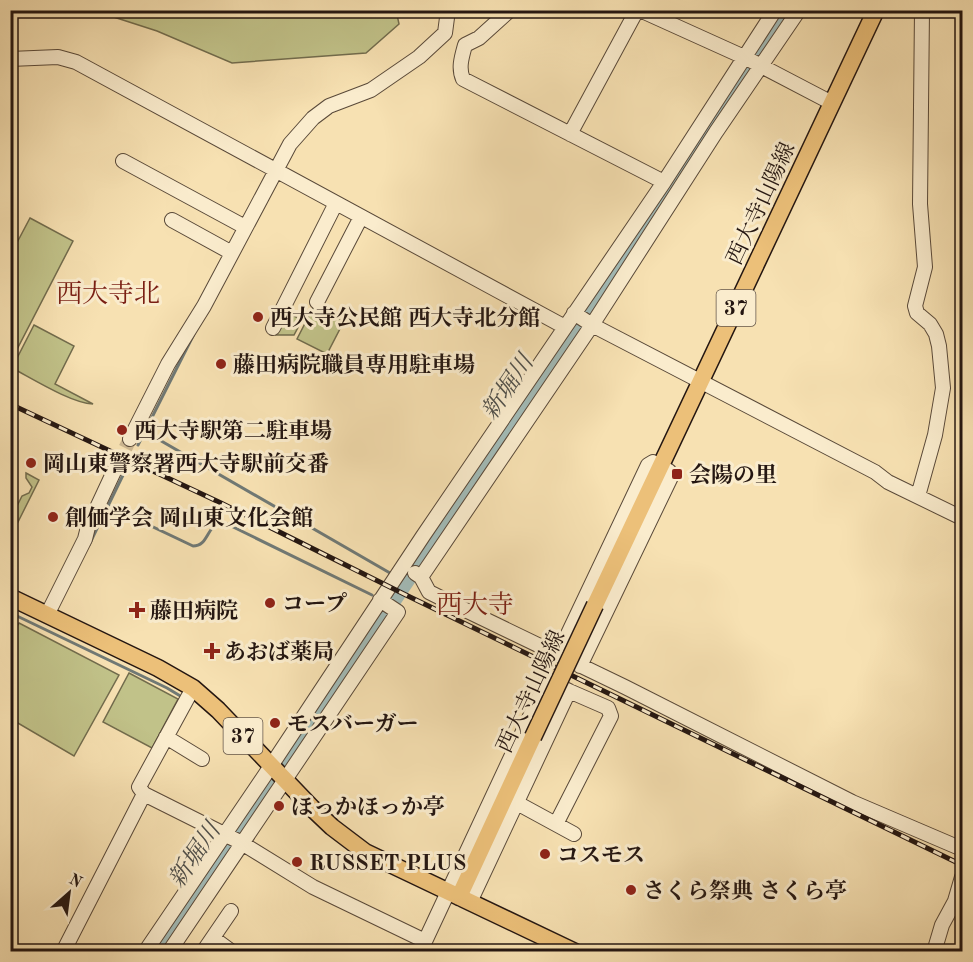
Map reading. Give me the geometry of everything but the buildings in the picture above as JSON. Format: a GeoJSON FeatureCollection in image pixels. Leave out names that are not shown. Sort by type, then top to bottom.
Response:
{"type":"FeatureCollection","features":[{"type":"Feature","properties":{"kind":"main road","name":"西大寺山陽線"},"geometry":{"type":"LineString","coordinates":[[459,897],[876,10]]}},
{"type":"Feature","properties":{"kind":"main road","name":"37"},"geometry":{"type":"LineString","coordinates":[[10,597],[158,668],[193,688],[218,710],[332,827],[365,852],[459,897]]}},
{"type":"Feature","properties":{"kind":"main road"},"geometry":{"type":"LineString","coordinates":[[459,897],[575,951]]}},
{"type":"Feature","properties":{"kind":"street"},"geometry":{"type":"LineString","coordinates":[[130,439],[168,364],[204,306],[290,144],[313,118],[329,106],[371,90],[419,57],[445,33],[448,10]]}},
{"type":"Feature","properties":{"kind":"street"},"geometry":{"type":"LineString","coordinates":[[445,33],[452,41],[465,45],[479,38],[510,10]]}},
{"type":"Feature","properties":{"kind":"street"},"geometry":{"type":"LineString","coordinates":[[570,134],[638,10],[753,62],[832,103]]}},
{"type":"Feature","properties":{"kind":"street"},"geometry":{"type":"LineString","coordinates":[[413,572],[543,378],[565,327],[583,319],[664,182],[709,128],[753,62],[775,10]]}},
{"type":"Feature","properties":{"kind":"street"},"geometry":{"type":"LineString","coordinates":[[145,951],[233,839],[285,780],[387,605],[413,572],[753,62],[799,10]]}},
{"type":"Feature","properties":{"kind":"street"},"geometry":{"type":"LineString","coordinates":[[918,496],[935,435],[943,388],[936,334],[930,324],[917,313],[915,306],[925,267],[920,204],[922,10]]}},
{"type":"Feature","properties":{"kind":"street"},"geometry":{"type":"LineString","coordinates":[[465,45],[460,72],[465,81],[664,182]]}},
{"type":"Feature","properties":{"kind":"street"},"geometry":{"type":"LineString","coordinates":[[10,59],[58,57],[76,62],[565,327]]}},
{"type":"Feature","properties":{"kind":"street"},"geometry":{"type":"LineString","coordinates":[[123,160],[246,227]]}},
{"type":"Feature","properties":{"kind":"street"},"geometry":{"type":"LineString","coordinates":[[273,328],[336,203]]}},
{"type":"Feature","properties":{"kind":"street"},"geometry":{"type":"LineString","coordinates":[[316,302],[361,217]]}},
{"type":"Feature","properties":{"kind":"street"},"geometry":{"type":"LineString","coordinates":[[172,220],[232,253]]}},
{"type":"Feature","properties":{"kind":"street"},"geometry":{"type":"LineString","coordinates":[[583,319],[876,472],[888,482],[963,518]]}},
{"type":"Feature","properties":{"kind":"street"},"geometry":{"type":"LineString","coordinates":[[558,655],[648,465],[653,462],[669,471],[671,477],[580,666]]}},
{"type":"Feature","properties":{"kind":"street"},"geometry":{"type":"LineString","coordinates":[[47,615],[85,539],[88,527],[116,467]]}},
{"type":"Feature","properties":{"kind":"street"},"geometry":{"type":"LineString","coordinates":[[413,572],[429,592],[852,802],[963,849]]}},
{"type":"Feature","properties":{"kind":"street"},"geometry":{"type":"LineString","coordinates":[[169,951],[233,839],[271,765],[359,652],[398,612],[387,605]]}},
{"type":"Feature","properties":{"kind":"street"},"geometry":{"type":"LineString","coordinates":[[459,897],[547,680],[608,708],[610,716],[556,824]]}},
{"type":"Feature","properties":{"kind":"street"},"geometry":{"type":"LineString","coordinates":[[193,688],[139,786],[144,794],[233,839],[313,887],[422,946],[459,897],[517,803],[570,691]]}},
{"type":"Feature","properties":{"kind":"street"},"geometry":{"type":"LineString","coordinates":[[166,737],[202,759]]}},
{"type":"Feature","properties":{"kind":"street"},"geometry":{"type":"LineString","coordinates":[[63,951],[144,794]]}},
{"type":"Feature","properties":{"kind":"street"},"geometry":{"type":"LineString","coordinates":[[517,803],[574,834]]}},
{"type":"Feature","properties":{"kind":"street"},"geometry":{"type":"LineString","coordinates":[[934,951],[942,925],[955,902],[962,880]]}},
{"type":"Feature","properties":{"kind":"street"},"geometry":{"type":"LineString","coordinates":[[203,951],[231,910]]}},
{"type":"Feature","properties":{"kind":"street"},"geometry":{"type":"LineString","coordinates":[[213,938],[232,951]]}},
{"type":"Feature","properties":{"kind":"green space"},"geometry":{"type":"Polygon","coordinates":[[[396,10],[399,24],[366,53],[232,63],[157,31],[95,11],[396,10]]]}},
{"type":"Feature","properties":{"kind":"green space"},"geometry":{"type":"Polygon","coordinates":[[[30,218],[73,241],[13,357],[10,356],[11,254],[30,218]]]}},
{"type":"Feature","properties":{"kind":"green space"},"geometry":{"type":"Polygon","coordinates":[[[314,306],[344,321],[327,354],[297,339],[314,306]]]}},
{"type":"Feature","properties":{"kind":"green space"},"geometry":{"type":"Polygon","coordinates":[[[288,313],[302,320],[294,335],[276,335],[288,313]]]}},
{"type":"Feature","properties":{"kind":"green space"},"geometry":{"type":"Polygon","coordinates":[[[34,325],[74,346],[55,384],[93,404],[74,400],[12,368],[34,325]]]}},
{"type":"Feature","properties":{"kind":"green space"},"geometry":{"type":"Polygon","coordinates":[[[26,473],[39,480],[11,536],[11,518],[22,496],[29,493],[32,487],[26,478],[26,473]]]}},
{"type":"Feature","properties":{"kind":"green space"},"geometry":{"type":"Polygon","coordinates":[[[19,623],[119,675],[74,756],[11,719],[11,636],[19,623]]]}},
{"type":"Feature","properties":{"kind":"green space"},"geometry":{"type":"Polygon","coordinates":[[[129,673],[178,699],[152,748],[103,722],[129,673]]]}},
{"type":"Feature","properties":{"kind":"waterway","name":"新堀川"},"geometry":{"type":"LineString","coordinates":[[286,761],[788,10]]}},
{"type":"Feature","properties":{"kind":"waterway"},"geometry":{"type":"LineString","coordinates":[[138,445],[194,334]]}},
{"type":"Feature","properties":{"kind":"waterway"},"geometry":{"type":"LineString","coordinates":[[144,431],[390,573]]}},
{"type":"Feature","properties":{"kind":"waterway"},"geometry":{"type":"LineString","coordinates":[[89,545],[125,471]]}},
{"type":"Feature","properties":{"kind":"waterway"},"geometry":{"type":"LineString","coordinates":[[109,506],[193,546],[201,544],[215,525],[227,524],[372,595]]}},
{"type":"Feature","properties":{"kind":"waterway"},"geometry":{"type":"LineString","coordinates":[[10,627],[17,616],[182,697]]}},
{"type":"Feature","properties":{"kind":"waterway","name":"新堀川"},"geometry":{"type":"LineString","coordinates":[[159,952],[270,785]]}},
{"type":"Feature","properties":{"kind":"tunnel"},"geometry":{"type":"LineString","coordinates":[[116,467],[130,439]]}},
{"type":"Feature","properties":{"kind":"railway"},"geometry":{"type":"LineString","coordinates":[[10,404],[221,503],[962,865]]}},
{"type":"Feature","properties":{"kind":"place","name":"西大寺公民館 西大寺北分館"},"geometry":{"type":"Point","coordinates":[258,317]}},
{"type":"Feature","properties":{"kind":"place","name":"藤田病院職員専用駐車場"},"geometry":{"type":"Point","coordinates":[221,364]}},
{"type":"Feature","properties":{"kind":"place","name":"西大寺駅第二駐車場"},"geometry":{"type":"Point","coordinates":[122,430]}},
{"type":"Feature","properties":{"kind":"place","name":"岡山東警察署西大寺駅前交番"},"geometry":{"type":"Point","coordinates":[31,463]}},
{"type":"Feature","properties":{"kind":"place","name":"会陽の里"},"geometry":{"type":"Point","coordinates":[677,474]}},
{"type":"Feature","properties":{"kind":"place","name":"創価学会 岡山東文化会館"},"geometry":{"type":"Point","coordinates":[53,517]}},
{"type":"Feature","properties":{"kind":"place","name":"コープ"},"geometry":{"type":"Point","coordinates":[270,603]}},
{"type":"Feature","properties":{"kind":"place","name":"藤田病院"},"geometry":{"type":"Point","coordinates":[137,610]}},
{"type":"Feature","properties":{"kind":"place","name":"あおば薬局"},"geometry":{"type":"Point","coordinates":[212,651]}},
{"type":"Feature","properties":{"kind":"place","name":"モスバーガー"},"geometry":{"type":"Point","coordinates":[275,723]}},
{"type":"Feature","properties":{"kind":"place","name":"ほっかほっか亭"},"geometry":{"type":"Point","coordinates":[279,806]}},
{"type":"Feature","properties":{"kind":"place","name":"コスモス"},"geometry":{"type":"Point","coordinates":[545,854]}},
{"type":"Feature","properties":{"kind":"place","name":"RUSSET PLUS"},"geometry":{"type":"Point","coordinates":[297,862]}},
{"type":"Feature","properties":{"kind":"place","name":"さくら祭典 さくら亭"},"geometry":{"type":"Point","coordinates":[631,890]}},
{"type":"Feature","properties":{"kind":"district","name":"西大寺北"},"geometry":{"type":"Point","coordinates":[108,293]}},
{"type":"Feature","properties":{"kind":"district","name":"西大寺"},"geometry":{"type":"Point","coordinates":[475,604]}}]}
